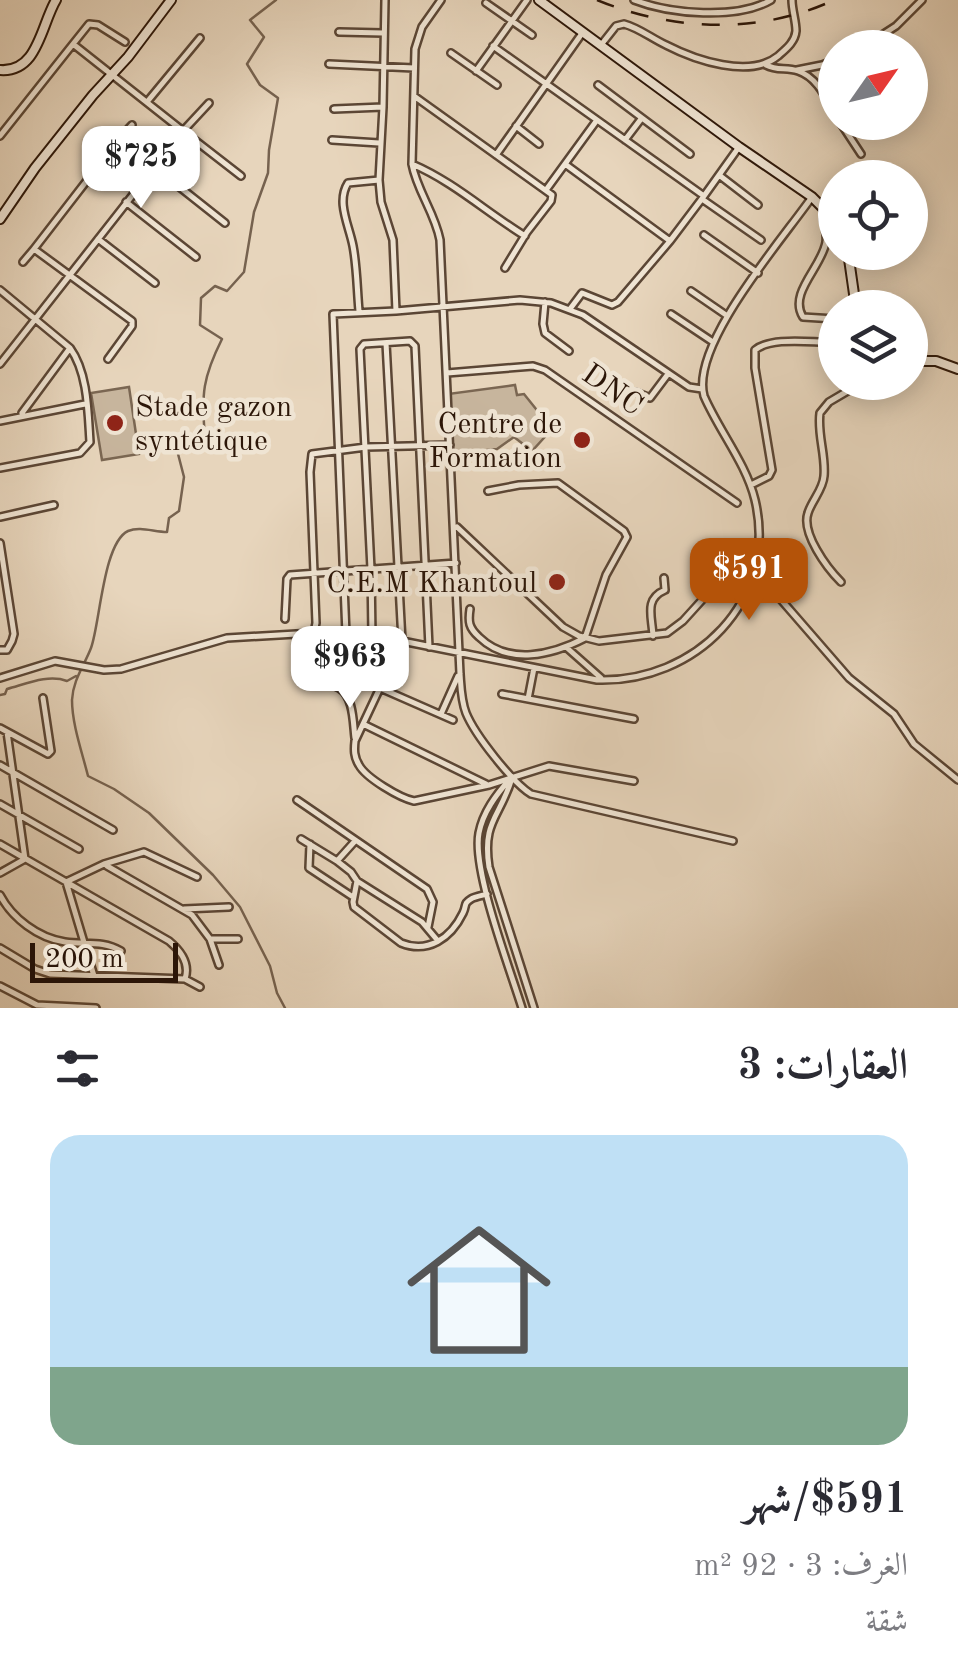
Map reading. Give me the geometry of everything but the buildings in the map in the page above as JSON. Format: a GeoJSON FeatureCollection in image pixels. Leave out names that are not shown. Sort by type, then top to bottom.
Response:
{"type":"FeatureCollection","features":[{"type":"Feature","properties":{"kind":"main road"},"geometry":{"type":"LineString","coordinates":[[0,70],[16,69],[30,58],[56,0]]}},
{"type":"Feature","properties":{"kind":"main road"},"geometry":{"type":"LineString","coordinates":[[0,219],[167,0]]}},
{"type":"Feature","properties":{"kind":"main road"},"geometry":{"type":"LineString","coordinates":[[538,0],[818,202]]}},
{"type":"Feature","properties":{"kind":"main road"},"geometry":{"type":"LineString","coordinates":[[928,362],[958,369]]}},
{"type":"Feature","properties":{"kind":"street"},"geometry":{"type":"LineString","coordinates":[[385,0],[379,180],[381,202],[393,240],[396,311]]}},
{"type":"Feature","properties":{"kind":"street"},"geometry":{"type":"LineString","coordinates":[[441,0],[420,32],[412,96],[412,164],[439,232],[460,674],[469,720],[525,790],[543,798],[733,841]]}},
{"type":"Feature","properties":{"kind":"street"},"geometry":{"type":"LineString","coordinates":[[476,71],[526,0]]}},
{"type":"Feature","properties":{"kind":"street"},"geometry":{"type":"LineString","coordinates":[[634,0],[681,12],[748,9],[770,0]]}},
{"type":"Feature","properties":{"kind":"street"},"geometry":{"type":"LineString","coordinates":[[601,46],[616,26],[624,24],[676,51],[703,60],[743,67],[766,65],[794,39],[792,0]]}},
{"type":"Feature","properties":{"kind":"street"},"geometry":{"type":"LineString","coordinates":[[890,30],[922,0]]}},
{"type":"Feature","properties":{"kind":"street"},"geometry":{"type":"LineString","coordinates":[[486,3],[532,35]]}},
{"type":"Feature","properties":{"kind":"street"},"geometry":{"type":"LineString","coordinates":[[0,136],[89,24],[98,25],[125,42]]}},
{"type":"Feature","properties":{"kind":"street"},"geometry":{"type":"LineString","coordinates":[[339,32],[383,33]]}},
{"type":"Feature","properties":{"kind":"street"},"geometry":{"type":"LineString","coordinates":[[496,155],[583,32]]}},
{"type":"Feature","properties":{"kind":"street"},"geometry":{"type":"LineString","coordinates":[[147,102],[200,38]]}},
{"type":"Feature","properties":{"kind":"street"},"geometry":{"type":"LineString","coordinates":[[73,44],[241,176]]}},
{"type":"Feature","properties":{"kind":"street"},"geometry":{"type":"LineString","coordinates":[[494,46],[760,240]]}},
{"type":"Feature","properties":{"kind":"street"},"geometry":{"type":"LineString","coordinates":[[451,53],[497,85]]}},
{"type":"Feature","properties":{"kind":"street"},"geometry":{"type":"LineString","coordinates":[[330,64],[414,68]]}},
{"type":"Feature","properties":{"kind":"street"},"geometry":{"type":"LineString","coordinates":[[766,65],[775,70],[818,66]]}},
{"type":"Feature","properties":{"kind":"street"},"geometry":{"type":"LineString","coordinates":[[797,70],[818,84]]}},
{"type":"Feature","properties":{"kind":"street"},"geometry":{"type":"LineString","coordinates":[[598,85],[690,154]]}},
{"type":"Feature","properties":{"kind":"street"},"geometry":{"type":"LineString","coordinates":[[412,96],[552,195],[506,268]]}},
{"type":"Feature","properties":{"kind":"street"},"geometry":{"type":"LineString","coordinates":[[1,361],[154,166],[209,103]]}},
{"type":"Feature","properties":{"kind":"street"},"geometry":{"type":"LineString","coordinates":[[334,109],[383,107]]}},
{"type":"Feature","properties":{"kind":"street"},"geometry":{"type":"LineString","coordinates":[[625,140],[640,119]]}},
{"type":"Feature","properties":{"kind":"street"},"geometry":{"type":"LineString","coordinates":[[546,190],[597,120]]}},
{"type":"Feature","properties":{"kind":"street"},"geometry":{"type":"LineString","coordinates":[[23,262],[132,125]]}},
{"type":"Feature","properties":{"kind":"street"},"geometry":{"type":"LineString","coordinates":[[516,126],[540,144]]}},
{"type":"Feature","properties":{"kind":"street"},"geometry":{"type":"LineString","coordinates":[[120,139],[225,224]]}},
{"type":"Feature","properties":{"kind":"street"},"geometry":{"type":"LineString","coordinates":[[332,140],[380,144]]}},
{"type":"Feature","properties":{"kind":"street"},"geometry":{"type":"LineString","coordinates":[[852,140],[861,154]]}},
{"type":"Feature","properties":{"kind":"street"},"geometry":{"type":"LineString","coordinates":[[570,309],[582,294],[612,305],[618,302],[670,241],[739,147]]}},
{"type":"Feature","properties":{"kind":"street"},"geometry":{"type":"LineString","coordinates":[[412,164],[458,188],[525,236]]}},
{"type":"Feature","properties":{"kind":"street"},"geometry":{"type":"LineString","coordinates":[[565,164],[670,241]]}},
{"type":"Feature","properties":{"kind":"street"},"geometry":{"type":"LineString","coordinates":[[719,176],[758,204]]}},
{"type":"Feature","properties":{"kind":"street"},"geometry":{"type":"LineString","coordinates":[[360,311],[343,195],[348,183],[379,180]]}},
{"type":"Feature","properties":{"kind":"street"},"geometry":{"type":"LineString","coordinates":[[0,678],[55,661],[121,670],[227,638],[313,633],[372,637],[604,680],[650,674],[691,656],[729,622],[746,593],[757,556],[758,519],[751,485],[715,420],[702,389],[702,376],[726,316],[812,197]]}},
{"type":"Feature","properties":{"kind":"street"},"geometry":{"type":"LineString","coordinates":[[126,202],[196,257]]}},
{"type":"Feature","properties":{"kind":"street"},"geometry":{"type":"LineString","coordinates":[[704,235],[758,272]]}},
{"type":"Feature","properties":{"kind":"street"},"geometry":{"type":"LineString","coordinates":[[97,238],[156,283]]}},
{"type":"Feature","properties":{"kind":"street"},"geometry":{"type":"LineString","coordinates":[[34,249],[132,321],[108,359]]}},
{"type":"Feature","properties":{"kind":"street"},"geometry":{"type":"LineString","coordinates":[[818,261],[798,307],[803,317],[818,318]]}},
{"type":"Feature","properties":{"kind":"street"},"geometry":{"type":"LineString","coordinates":[[0,290],[78,359],[90,442],[80,453],[0,468]]}},
{"type":"Feature","properties":{"kind":"street"},"geometry":{"type":"LineString","coordinates":[[692,292],[726,316]]}},
{"type":"Feature","properties":{"kind":"street"},"geometry":{"type":"LineString","coordinates":[[346,634],[331,316],[336,312],[520,300],[545,302],[570,309],[689,387],[702,389]]}},
{"type":"Feature","properties":{"kind":"street"},"geometry":{"type":"LineString","coordinates":[[545,302],[545,334],[569,351]]}},
{"type":"Feature","properties":{"kind":"street"},"geometry":{"type":"LineString","coordinates":[[672,314],[713,342]]}},
{"type":"Feature","properties":{"kind":"street"},"geometry":{"type":"LineString","coordinates":[[355,741],[402,642],[386,342]]}},
{"type":"Feature","properties":{"kind":"street"},"geometry":{"type":"LineString","coordinates":[[372,637],[360,348],[364,344],[410,342],[415,344],[429,647]]}},
{"type":"Feature","properties":{"kind":"street"},"geometry":{"type":"LineString","coordinates":[[751,485],[770,476],[772,470],[755,368],[756,348],[774,342],[818,342]]}},
{"type":"Feature","properties":{"kind":"street"},"geometry":{"type":"LineString","coordinates":[[20,416],[70,348]]}},
{"type":"Feature","properties":{"kind":"street","name":"DNC"},"geometry":{"type":"LineString","coordinates":[[446,373],[533,366],[546,370],[737,503]]}},
{"type":"Feature","properties":{"kind":"street"},"geometry":{"type":"LineString","coordinates":[[635,392],[650,398],[668,374]]}},
{"type":"Feature","properties":{"kind":"street"},"geometry":{"type":"LineString","coordinates":[[832,400],[820,413],[824,480],[806,518],[822,559],[841,582]]}},
{"type":"Feature","properties":{"kind":"street"},"geometry":{"type":"LineString","coordinates":[[0,421],[87,404]]}},
{"type":"Feature","properties":{"kind":"street"},"geometry":{"type":"LineString","coordinates":[[450,445],[366,447],[314,452],[311,456],[316,623],[310,678],[339,688],[346,695],[354,755],[360,768],[408,800],[488,785],[553,766],[634,781]]}},
{"type":"Feature","properties":{"kind":"street"},"geometry":{"type":"LineString","coordinates":[[470,608],[472,630],[499,651],[526,655],[566,647],[586,638],[606,575],[626,540],[626,533],[560,484],[488,491]]}},
{"type":"Feature","properties":{"kind":"street"},"geometry":{"type":"LineString","coordinates":[[0,517],[54,505]]}},
{"type":"Feature","properties":{"kind":"street"},"geometry":{"type":"LineString","coordinates":[[455,525],[569,631],[609,641],[664,634],[715,586],[722,558],[757,556]]}},
{"type":"Feature","properties":{"kind":"street"},"geometry":{"type":"LineString","coordinates":[[0,543],[14,634],[7,650],[0,650]]}},
{"type":"Feature","properties":{"kind":"street"},"geometry":{"type":"LineString","coordinates":[[285,619],[288,576],[456,563]]}},
{"type":"Feature","properties":{"kind":"street"},"geometry":{"type":"LineString","coordinates":[[752,575],[770,587],[849,678],[894,714],[914,744],[958,780]]}},
{"type":"Feature","properties":{"kind":"street"},"geometry":{"type":"LineString","coordinates":[[652,636],[652,600],[665,590],[664,578]]}},
{"type":"Feature","properties":{"kind":"street"},"geometry":{"type":"LineString","coordinates":[[566,647],[604,680]]}},
{"type":"Feature","properties":{"kind":"street"},"geometry":{"type":"LineString","coordinates":[[528,699],[534,668]]}},
{"type":"Feature","properties":{"kind":"street"},"geometry":{"type":"LineString","coordinates":[[441,714],[460,674]]}},
{"type":"Feature","properties":{"kind":"street"},"geometry":{"type":"LineString","coordinates":[[380,688],[453,720]]}},
{"type":"Feature","properties":{"kind":"street"},"geometry":{"type":"LineString","coordinates":[[502,694],[634,719]]}},
{"type":"Feature","properties":{"kind":"street"},"geometry":{"type":"LineString","coordinates":[[3,730],[46,755],[50,753],[43,698]]}},
{"type":"Feature","properties":{"kind":"street"},"geometry":{"type":"LineString","coordinates":[[363,724],[488,785]]}},
{"type":"Feature","properties":{"kind":"street"},"geometry":{"type":"LineString","coordinates":[[3,730],[25,859]]}},
{"type":"Feature","properties":{"kind":"street"},"geometry":{"type":"LineString","coordinates":[[0,765],[114,830]]}},
{"type":"Feature","properties":{"kind":"street"},"geometry":{"type":"LineString","coordinates":[[512,777],[495,795],[478,838],[487,894],[522,1008]]}},
{"type":"Feature","properties":{"kind":"street"},"geometry":{"type":"LineString","coordinates":[[512,777],[490,824],[486,845],[534,1008]]}},
{"type":"Feature","properties":{"kind":"street"},"geometry":{"type":"LineString","coordinates":[[297,800],[427,889],[433,902],[428,926]]}},
{"type":"Feature","properties":{"kind":"street"},"geometry":{"type":"LineString","coordinates":[[0,804],[79,849]]}},
{"type":"Feature","properties":{"kind":"street"},"geometry":{"type":"LineString","coordinates":[[300,839],[428,926],[438,941]]}},
{"type":"Feature","properties":{"kind":"street"},"geometry":{"type":"LineString","coordinates":[[337,861],[356,840]]}},
{"type":"Feature","properties":{"kind":"street"},"geometry":{"type":"LineString","coordinates":[[0,844],[176,946],[186,964],[186,979]]}},
{"type":"Feature","properties":{"kind":"street"},"geometry":{"type":"LineString","coordinates":[[310,844],[310,868],[353,897]]}},
{"type":"Feature","properties":{"kind":"street"},"geometry":{"type":"LineString","coordinates":[[66,882],[104,864],[144,852],[198,877]]}},
{"type":"Feature","properties":{"kind":"street"},"geometry":{"type":"LineString","coordinates":[[0,873],[25,859]]}},
{"type":"Feature","properties":{"kind":"street"},"geometry":{"type":"LineString","coordinates":[[104,864],[184,908],[210,939],[219,965]]}},
{"type":"Feature","properties":{"kind":"street"},"geometry":{"type":"LineString","coordinates":[[357,881],[352,902],[357,911],[402,943],[420,948],[438,941],[455,926],[466,904],[487,894]]}},
{"type":"Feature","properties":{"kind":"street"},"geometry":{"type":"LineString","coordinates":[[66,882],[94,976]]}},
{"type":"Feature","properties":{"kind":"street"},"geometry":{"type":"LineString","coordinates":[[0,895],[14,916],[46,936],[68,943],[106,943],[121,951]]}},
{"type":"Feature","properties":{"kind":"street"},"geometry":{"type":"LineString","coordinates":[[184,908],[230,907]]}},
{"type":"Feature","properties":{"kind":"street"},"geometry":{"type":"LineString","coordinates":[[210,939],[238,938]]}},
{"type":"Feature","properties":{"kind":"street"},"geometry":{"type":"LineString","coordinates":[[0,948],[43,972],[60,976],[186,979],[200,987]]}},
{"type":"Feature","properties":{"kind":"street"},"geometry":{"type":"LineString","coordinates":[[0,986],[37,1005],[96,1008]]}},
{"type":"Feature","properties":{"kind":"shaded area"},"geometry":{"type":"Polygon","coordinates":[[[515,385],[517,395],[524,394],[552,429],[532,451],[514,437],[497,449],[451,454],[448,394],[515,385]]]}},
{"type":"Feature","properties":{"kind":"shaded area","name":"Stade gazon syntétique"},"geometry":{"type":"Polygon","coordinates":[[[129,387],[139,454],[102,460],[91,393],[129,387]]]}},
{"type":"Feature","properties":{"kind":"waterway"},"geometry":{"type":"LineString","coordinates":[[276,0],[250,20],[264,37],[247,64],[260,85],[278,98],[268,173],[254,212],[244,272],[227,291],[215,286],[201,298],[200,325],[222,339],[205,386],[205,437],[187,437],[177,450],[184,477],[179,511],[169,518],[167,532],[128,531],[113,551],[91,648],[72,700],[88,776],[149,813],[213,875],[240,907],[270,966],[285,1008]]}},
{"type":"Feature","properties":{"kind":"waterway"},"geometry":{"type":"LineString","coordinates":[[0,695],[7,689],[37,681],[67,681],[76,676]]}},
{"type":"Feature","properties":{"kind":"railway"},"geometry":{"type":"LineString","coordinates":[[597,0],[655,18],[716,25],[776,19],[834,0]]}},
{"type":"Feature","properties":{"kind":"place","name":"Stade gazon syntétique"},"geometry":{"type":"Point","coordinates":[115,423]}},
{"type":"Feature","properties":{"kind":"place","name":"Centre de Formation"},"geometry":{"type":"Point","coordinates":[582,440]}},
{"type":"Feature","properties":{"kind":"place","name":"C.E.M Khantoul"},"geometry":{"type":"Point","coordinates":[557,582]}}]}
